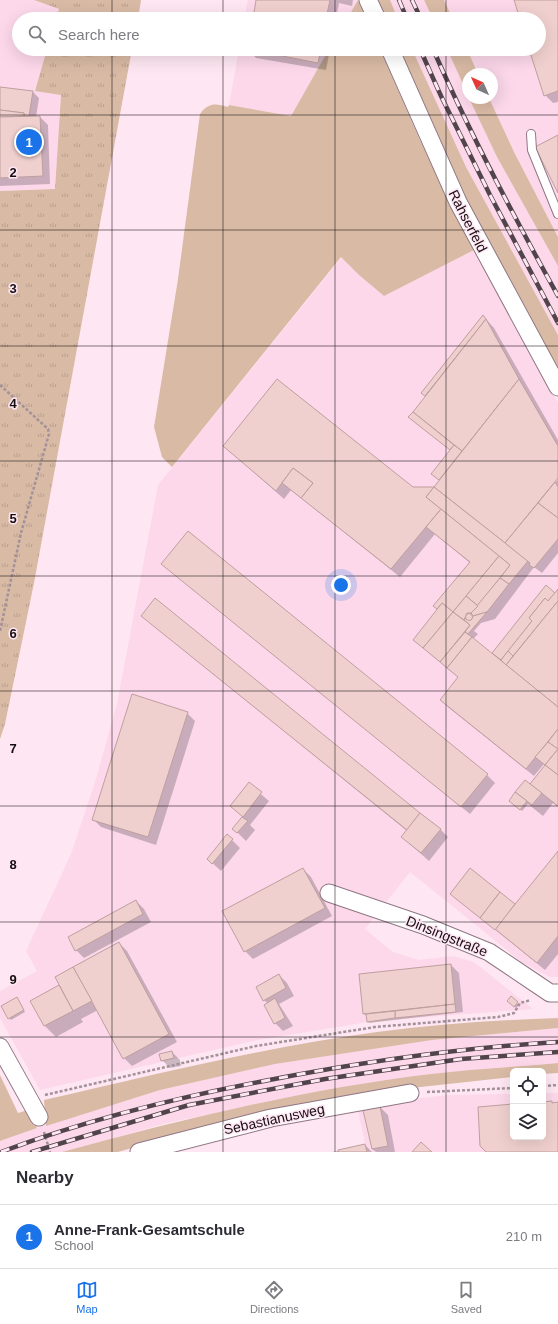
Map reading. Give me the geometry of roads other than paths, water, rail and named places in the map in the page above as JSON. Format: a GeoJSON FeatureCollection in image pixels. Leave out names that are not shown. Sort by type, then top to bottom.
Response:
{"type":"FeatureCollection","features":[{"type":"Feature","properties":{"kind":"street"},"geometry":{"type":"LineString","coordinates":[[368,0],[374,12]]}},
{"type":"Feature","properties":{"kind":"street","name":"Rahserfeld"},"geometry":{"type":"LineString","coordinates":[[393,56],[458,202],[558,387]]}},
{"type":"Feature","properties":{"kind":"street","name":"Dinsingstraße"},"geometry":{"type":"LineString","coordinates":[[329,893],[423,925],[489,952],[554,993]]}},
{"type":"Feature","properties":{"kind":"street"},"geometry":{"type":"LineString","coordinates":[[0,1047],[39,1117]]}},
{"type":"Feature","properties":{"kind":"street","name":"Sebastianusweg"},"geometry":{"type":"LineString","coordinates":[[139,1152],[175,1141],[271,1118],[410,1093]]}},
{"type":"Feature","properties":{"kind":"lane"},"geometry":{"type":"LineString","coordinates":[[530,134],[532,150],[558,214]]}},
{"type":"Feature","properties":{"kind":"railway"},"geometry":{"type":"LineString","coordinates":[[399,0],[404,12]]}},
{"type":"Feature","properties":{"kind":"railway"},"geometry":{"type":"LineString","coordinates":[[412,0],[418,12]]}},
{"type":"Feature","properties":{"kind":"railway"},"geometry":{"type":"LineString","coordinates":[[423,56],[441,96],[490,195],[558,323]]}},
{"type":"Feature","properties":{"kind":"railway"},"geometry":{"type":"LineString","coordinates":[[436,56],[492,174],[558,296]]}},
{"type":"Feature","properties":{"kind":"railway"},"geometry":{"type":"LineString","coordinates":[[1,1152],[65,1130],[164,1102],[264,1081],[337,1068],[447,1052],[558,1042]]}},
{"type":"Feature","properties":{"kind":"railway"},"geometry":{"type":"LineString","coordinates":[[32,1152],[189,1105],[325,1079],[461,1059],[558,1052]]}},
{"type":"Feature","properties":{"kind":"place","name":"Anne-Frank-Gesamtschule"},"geometry":{"type":"Point","coordinates":[29,142]}}]}
